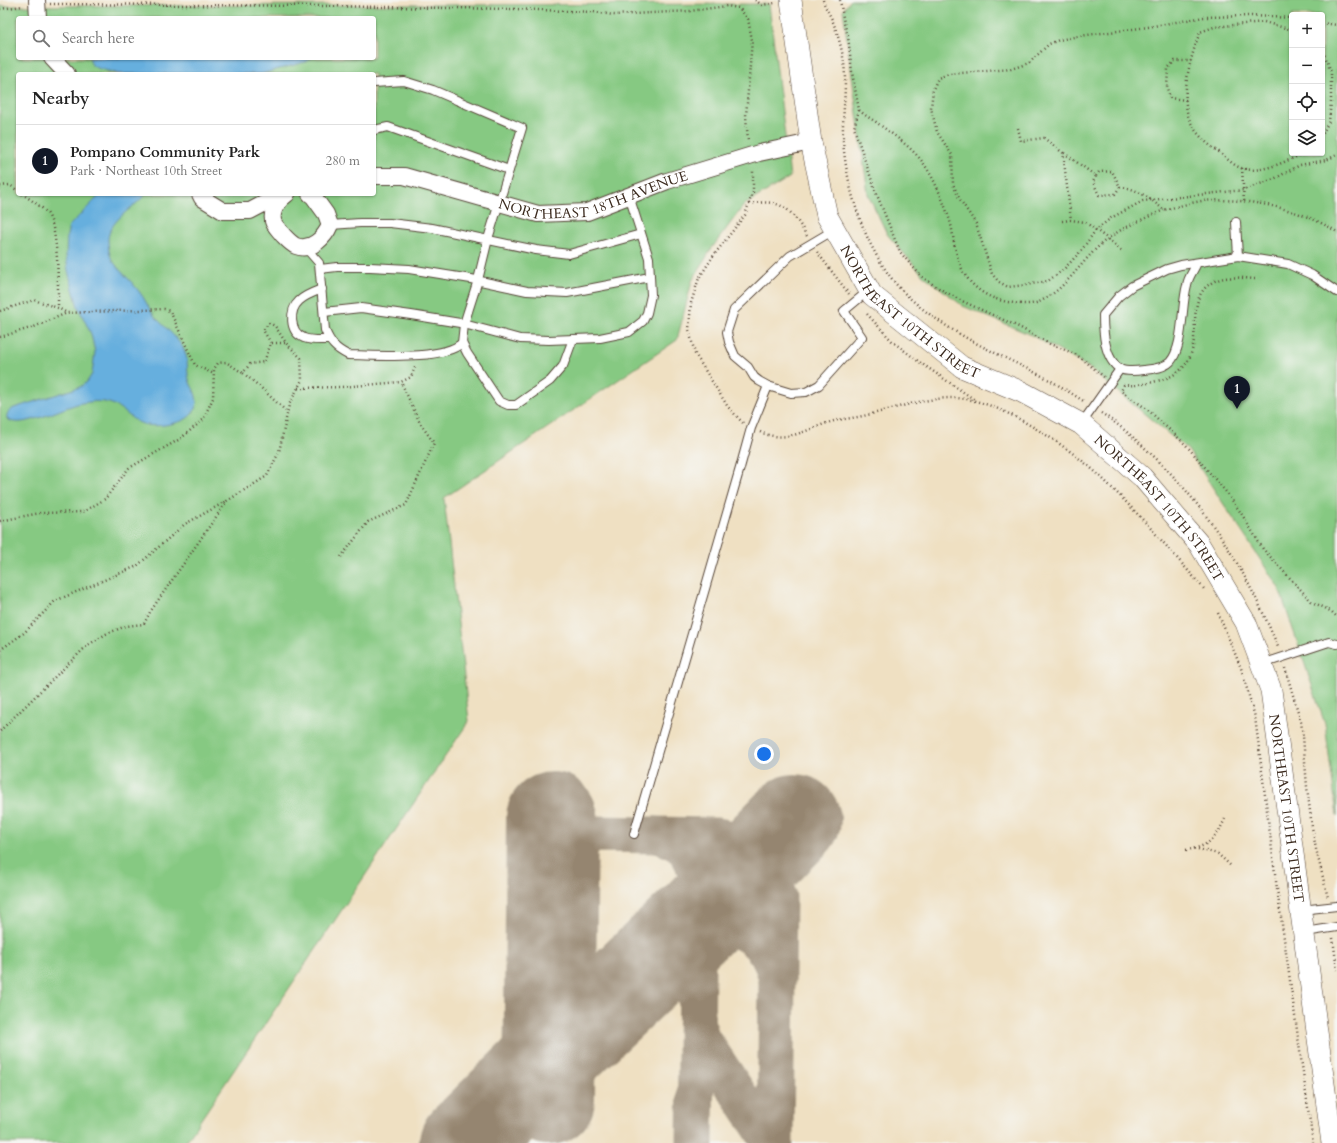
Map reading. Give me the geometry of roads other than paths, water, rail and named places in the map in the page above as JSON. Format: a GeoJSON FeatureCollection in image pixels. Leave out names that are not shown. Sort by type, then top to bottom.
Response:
{"type":"FeatureCollection","features":[{"type":"Feature","properties":{"kind":"street","name":"NORTHEAST 10TH STREET"},"geometry":{"type":"LineString","coordinates":[[791,0],[811,142],[827,216],[872,295],[962,367],[1022,392],[1087,416],[1142,477],[1198,544],[1246,623],[1271,690],[1332,1143]]}},
{"type":"Feature","properties":{"kind":"street"},"geometry":{"type":"LineString","coordinates":[[54,60],[65,72]]}},
{"type":"Feature","properties":{"kind":"street","name":"NORTHEAST 18TH AVENUE"},"geometry":{"type":"LineString","coordinates":[[376,176],[404,176],[538,214],[586,212],[666,181],[750,156],[811,142]]}},
{"type":"Feature","properties":{"kind":"street"},"geometry":{"type":"LineString","coordinates":[[201,196],[223,211],[250,212],[258,217],[273,221],[289,241],[296,247],[314,245],[327,233],[330,225],[326,214],[313,196]]}},
{"type":"Feature","properties":{"kind":"street"},"geometry":{"type":"LineString","coordinates":[[250,212],[269,201],[282,196]]}},
{"type":"Feature","properties":{"kind":"street"},"geometry":{"type":"LineString","coordinates":[[273,221],[277,204],[284,196]]}},
{"type":"Feature","properties":{"kind":"lane"},"geometry":{"type":"LineString","coordinates":[[376,83],[404,81],[433,90],[522,128],[464,324],[462,343],[499,401],[508,405],[516,405],[550,381],[563,366],[573,339]]}},
{"type":"Feature","properties":{"kind":"lane"},"geometry":{"type":"LineString","coordinates":[[376,130],[388,127],[509,170]]}},
{"type":"Feature","properties":{"kind":"lane"},"geometry":{"type":"LineString","coordinates":[[324,312],[361,308],[464,324],[520,339],[549,340],[600,338],[629,332],[643,321],[647,313],[651,295],[649,258],[629,196]]}},
{"type":"Feature","properties":{"kind":"lane"},"geometry":{"type":"LineString","coordinates":[[1236,222],[1238,256]]}},
{"type":"Feature","properties":{"kind":"lane"},"geometry":{"type":"LineString","coordinates":[[330,225],[390,223],[432,228],[536,250],[569,254],[641,234]]}},
{"type":"Feature","properties":{"kind":"lane"},"geometry":{"type":"LineString","coordinates":[[834,230],[790,256],[734,310],[727,332],[729,342],[735,356],[748,367],[754,376],[768,386],[791,393],[806,392],[819,385],[862,337],[844,311],[869,290]]}},
{"type":"Feature","properties":{"kind":"lane"},"geometry":{"type":"LineString","coordinates":[[306,247],[319,263],[325,330],[329,340],[337,349],[348,355],[420,355],[446,350],[462,343]]}},
{"type":"Feature","properties":{"kind":"lane"},"geometry":{"type":"LineString","coordinates":[[1197,263],[1187,283],[1176,353],[1169,363],[1154,369],[1136,371],[1120,369],[1113,362],[1106,347],[1103,335],[1102,315],[1119,296],[1132,286],[1167,269],[1181,265],[1238,256],[1288,264],[1312,275],[1337,292]]}},
{"type":"Feature","properties":{"kind":"lane"},"geometry":{"type":"LineString","coordinates":[[320,269],[337,267],[370,267],[409,269],[478,280],[527,291],[567,293],[650,277]]}},
{"type":"Feature","properties":{"kind":"lane"},"geometry":{"type":"LineString","coordinates":[[322,289],[300,300],[294,306],[292,315],[293,325],[297,333],[304,338],[329,340]]}},
{"type":"Feature","properties":{"kind":"lane"},"geometry":{"type":"LineString","coordinates":[[1087,416],[1120,369]]}},
{"type":"Feature","properties":{"kind":"lane"},"geometry":{"type":"LineString","coordinates":[[634,834],[751,428],[768,386]]}},
{"type":"Feature","properties":{"kind":"lane"},"geometry":{"type":"LineString","coordinates":[[1261,664],[1329,642],[1337,644]]}},
{"type":"Feature","properties":{"kind":"lane"},"geometry":{"type":"LineString","coordinates":[[1301,910],[1333,906]]}},
{"type":"Feature","properties":{"kind":"lane"},"geometry":{"type":"LineString","coordinates":[[1304,932],[1335,928]]}},
{"type":"Feature","properties":{"kind":"water"},"geometry":{"type":"Polygon","coordinates":[[[90,60],[308,60],[268,72],[112,72],[100,69],[92,64],[90,60]]]}},
{"type":"Feature","properties":{"kind":"water"},"geometry":{"type":"Polygon","coordinates":[[[99,196],[144,196],[123,214],[113,226],[108,239],[109,253],[115,264],[140,293],[156,318],[183,347],[186,356],[189,379],[195,392],[197,404],[190,416],[180,422],[150,426],[136,421],[113,404],[95,402],[74,405],[43,417],[22,422],[14,422],[7,419],[8,412],[14,408],[80,387],[87,382],[92,374],[95,352],[91,334],[78,307],[68,271],[66,256],[69,226],[99,196]]]}},
{"type":"Feature","properties":{"kind":"place","name":"Pompano Community Park"},"geometry":{"type":"Point","coordinates":[1237,409]}}]}
